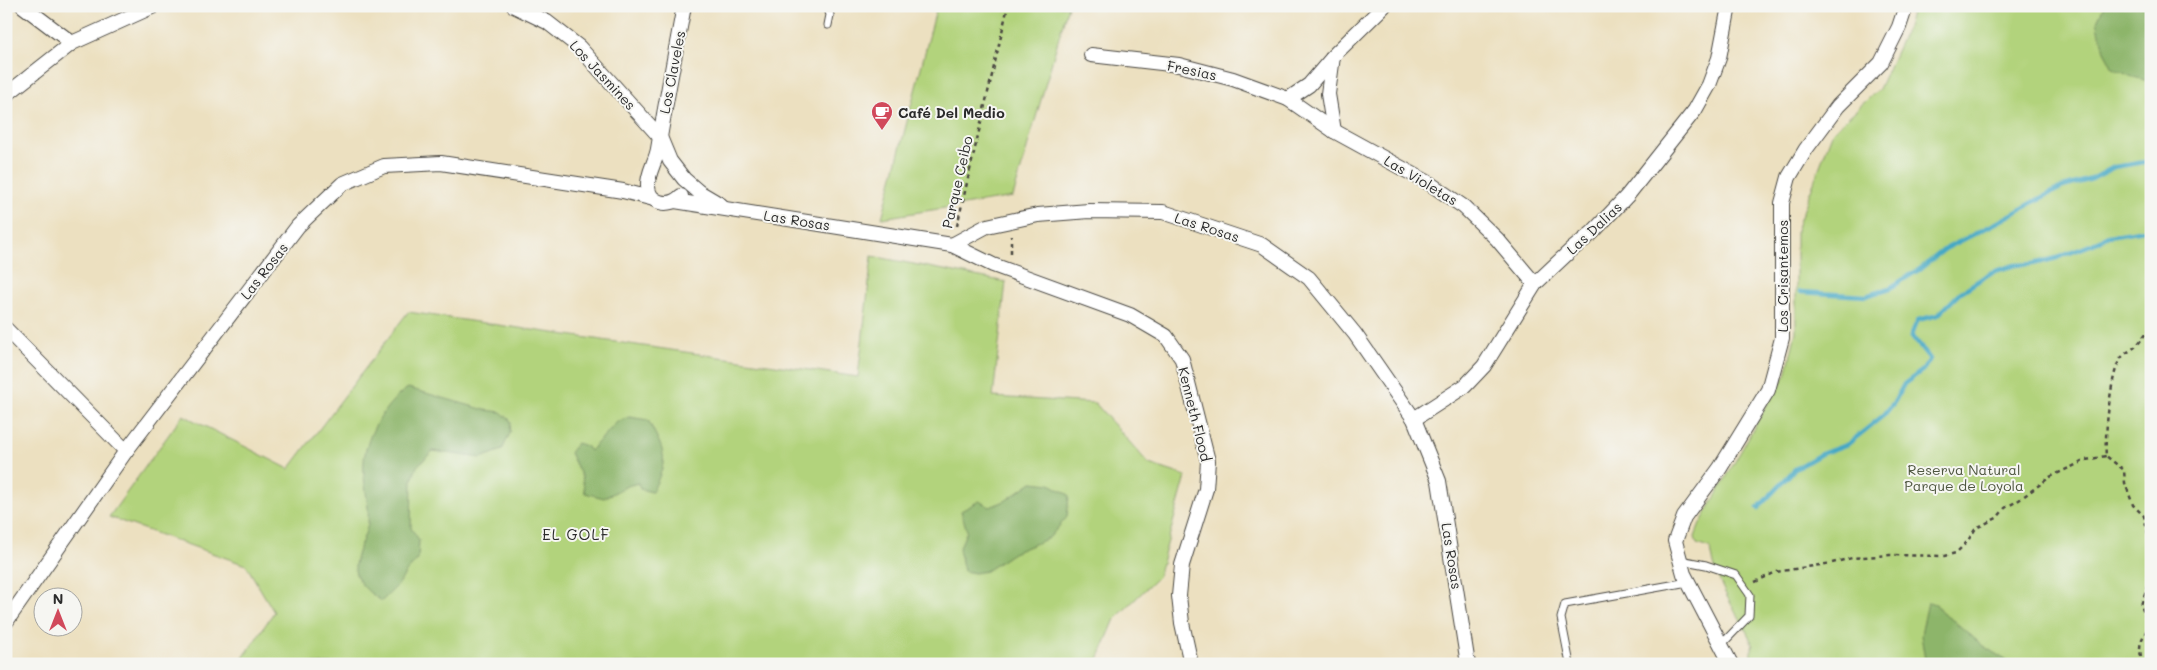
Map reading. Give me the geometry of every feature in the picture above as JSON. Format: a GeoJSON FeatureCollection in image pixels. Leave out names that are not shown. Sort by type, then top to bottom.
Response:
{"type":"FeatureCollection","features":[{"type":"Feature","properties":{"kind":"street"},"geometry":{"type":"LineString","coordinates":[[23,6],[72,43]]}},
{"type":"Feature","properties":{"kind":"street"},"geometry":{"type":"LineString","coordinates":[[6,95],[72,43],[154,6]]}},
{"type":"Feature","properties":{"kind":"street","name":"Los Jasmines"},"geometry":{"type":"LineString","coordinates":[[514,6],[547,22],[579,47],[660,137],[667,154],[680,174]]}},
{"type":"Feature","properties":{"kind":"street","name":"Los Claveles"},"geometry":{"type":"LineString","coordinates":[[650,176],[660,137],[684,6]]}},
{"type":"Feature","properties":{"kind":"street","name":"Las Dalias"},"geometry":{"type":"LineString","coordinates":[[1414,418],[1465,386],[1484,366],[1535,284],[1592,233],[1628,196],[1696,110],[1719,58],[1729,6]]}},
{"type":"Feature","properties":{"kind":"street","name":"Los Crisantemos"},"geometry":{"type":"LineString","coordinates":[[1731,664],[1688,582],[1675,541],[1684,517],[1720,468],[1768,390],[1782,338],[1782,203],[1790,177],[1806,149],[1838,106],[1881,62],[1899,27],[1906,6]]}},
{"type":"Feature","properties":{"kind":"street"},"geometry":{"type":"LineString","coordinates":[[1288,99],[1309,85],[1380,7]]}},
{"type":"Feature","properties":{"kind":"street","name":"Fresias"},"geometry":{"type":"LineString","coordinates":[[1091,55],[1179,65],[1233,79],[1288,99]]}},
{"type":"Feature","properties":{"kind":"street"},"geometry":{"type":"LineString","coordinates":[[1334,56],[1328,94],[1334,130]]}},
{"type":"Feature","properties":{"kind":"street","name":"Las Violetas"},"geometry":{"type":"LineString","coordinates":[[1288,99],[1334,130],[1429,183],[1464,207],[1497,239],[1535,284]]}},
{"type":"Feature","properties":{"kind":"street"},"geometry":{"type":"LineString","coordinates":[[634,108],[651,113],[665,106]]}},
{"type":"Feature","properties":{"kind":"street","name":"Las Rosas"},"geometry":{"type":"LineString","coordinates":[[6,622],[126,451],[298,226],[342,184],[384,166],[441,164],[623,191],[654,199]]}},
{"type":"Feature","properties":{"kind":"street"},"geometry":{"type":"LineString","coordinates":[[623,191],[665,166],[680,174],[699,192],[728,209]]}},
{"type":"Feature","properties":{"kind":"street"},"geometry":{"type":"LineString","coordinates":[[650,176],[648,189],[654,199],[664,204],[675,201],[684,192],[680,174]]}},
{"type":"Feature","properties":{"kind":"street","name":"Las Rosas"},"geometry":{"type":"LineString","coordinates":[[675,201],[952,245],[987,226],[1038,215],[1089,211],[1163,212],[1262,245],[1308,278],[1355,334],[1414,418],[1440,481],[1468,664]]}},
{"type":"Feature","properties":{"kind":"street","name":"Kenneth Flood"},"geometry":{"type":"LineString","coordinates":[[952,245],[993,265],[1130,315],[1166,336],[1182,360],[1208,461],[1206,488],[1182,566],[1179,596],[1182,623],[1191,664]]}},
{"type":"Feature","properties":{"kind":"street"},"geometry":{"type":"LineString","coordinates":[[6,329],[126,451]]}},
{"type":"Feature","properties":{"kind":"lane"},"geometry":{"type":"LineString","coordinates":[[827,6],[830,15],[828,25]]}},
{"type":"Feature","properties":{"kind":"lane"},"geometry":{"type":"LineString","coordinates":[[1680,560],[1706,565],[1736,576],[1750,595],[1749,616],[1721,645]]}},
{"type":"Feature","properties":{"kind":"lane"},"geometry":{"type":"LineString","coordinates":[[1570,664],[1561,618],[1565,604],[1688,582]]}},
{"type":"Feature","properties":{"kind":"path","name":"Parque Ceibo"},"geometry":{"type":"LineString","coordinates":[[952,245],[1008,6]]}},
{"type":"Feature","properties":{"kind":"path"},"geometry":{"type":"LineString","coordinates":[[1010,253],[1011,236]]}},
{"type":"Feature","properties":{"kind":"path"},"geometry":{"type":"LineString","coordinates":[[2106,456],[2105,423],[2120,359],[2136,346],[2151,328]]}},
{"type":"Feature","properties":{"kind":"path"},"geometry":{"type":"LineString","coordinates":[[1744,588],[1776,572],[1852,558],[1890,555],[1944,556],[1956,553],[1967,542],[1976,528],[1996,518],[2005,508],[2019,500],[2050,476],[2086,460],[2106,456],[2124,470],[2125,483],[2132,505],[2144,516],[2151,546]]}},
{"type":"Feature","properties":{"kind":"path"},"geometry":{"type":"LineString","coordinates":[[2143,664],[2139,650],[2142,638],[2149,627],[2141,605],[2151,576]]}},
{"type":"Feature","properties":{"kind":"green space"},"geometry":{"type":"Polygon","coordinates":[[[937,6],[1068,6],[1013,197],[882,218],[937,6]]]}},
{"type":"Feature","properties":{"kind":"green space","name":"Reserva Natural Parque de Loyola"},"geometry":{"type":"Polygon","coordinates":[[[1913,6],[2151,6],[2151,664],[1751,664],[1753,645],[1723,588],[1711,549],[1697,544],[1695,537],[1700,524],[1765,408],[1786,375],[1796,332],[1796,230],[1833,131],[1879,89],[1907,27],[1913,6]]]}},
{"type":"Feature","properties":{"kind":"green space"},"geometry":{"type":"Polygon","coordinates":[[[2104,6],[2151,6],[2151,84],[2148,81],[2130,76],[2113,68],[2104,51],[2097,21],[2104,6]]]}},
{"type":"Feature","properties":{"kind":"green space"},"geometry":{"type":"Polygon","coordinates":[[[872,256],[1006,282],[993,397],[1095,403],[1149,464],[1186,476],[1158,577],[1115,619],[1096,664],[239,664],[274,612],[246,565],[109,517],[183,415],[289,469],[408,312],[858,377],[872,256]]]}},
{"type":"Feature","properties":{"kind":"green space"},"geometry":{"type":"Polygon","coordinates":[[[408,388],[485,410],[501,412],[511,421],[510,433],[502,450],[481,458],[433,451],[417,466],[412,480],[411,528],[419,540],[418,559],[406,572],[399,584],[382,601],[370,593],[358,579],[355,568],[357,555],[368,523],[364,461],[369,441],[378,420],[392,402],[408,388]]]}},
{"type":"Feature","properties":{"kind":"green space"},"geometry":{"type":"Polygon","coordinates":[[[629,417],[648,420],[661,448],[663,463],[652,492],[640,489],[638,483],[627,486],[604,498],[585,493],[582,477],[570,453],[577,443],[586,446],[590,451],[617,422],[629,417]]]}},
{"type":"Feature","properties":{"kind":"green space"},"geometry":{"type":"Polygon","coordinates":[[[1032,482],[1050,484],[1069,495],[1067,517],[1049,538],[1013,553],[986,571],[975,573],[964,571],[959,549],[967,531],[961,511],[979,501],[990,507],[1005,501],[1032,482]]]}},
{"type":"Feature","properties":{"kind":"green space"},"geometry":{"type":"Polygon","coordinates":[[[1928,602],[1936,604],[1943,614],[1983,646],[2012,664],[1934,664],[1925,660],[1921,635],[1928,602]]]}},
{"type":"Feature","properties":{"kind":"waterway"},"geometry":{"type":"LineString","coordinates":[[1800,292],[1866,296],[1890,288],[1920,269],[1945,249],[2063,187],[2092,179],[2114,167],[2151,161]]}},
{"type":"Feature","properties":{"kind":"waterway"},"geometry":{"type":"LineString","coordinates":[[1758,508],[1795,469],[1821,454],[1848,444],[1884,415],[1895,401],[1904,384],[1923,370],[1930,359],[1911,335],[1918,320],[1938,315],[1961,292],[1992,272],[2015,265],[2033,264],[2057,258],[2108,236],[2151,229]]}},
{"type":"Feature","properties":{"kind":"place","name":"Café Del Medio"},"geometry":{"type":"Point","coordinates":[882,131]}},
{"type":"Feature","properties":{"kind":"district","name":"EL GOLF"},"geometry":{"type":"Point","coordinates":[576,534]}}]}
